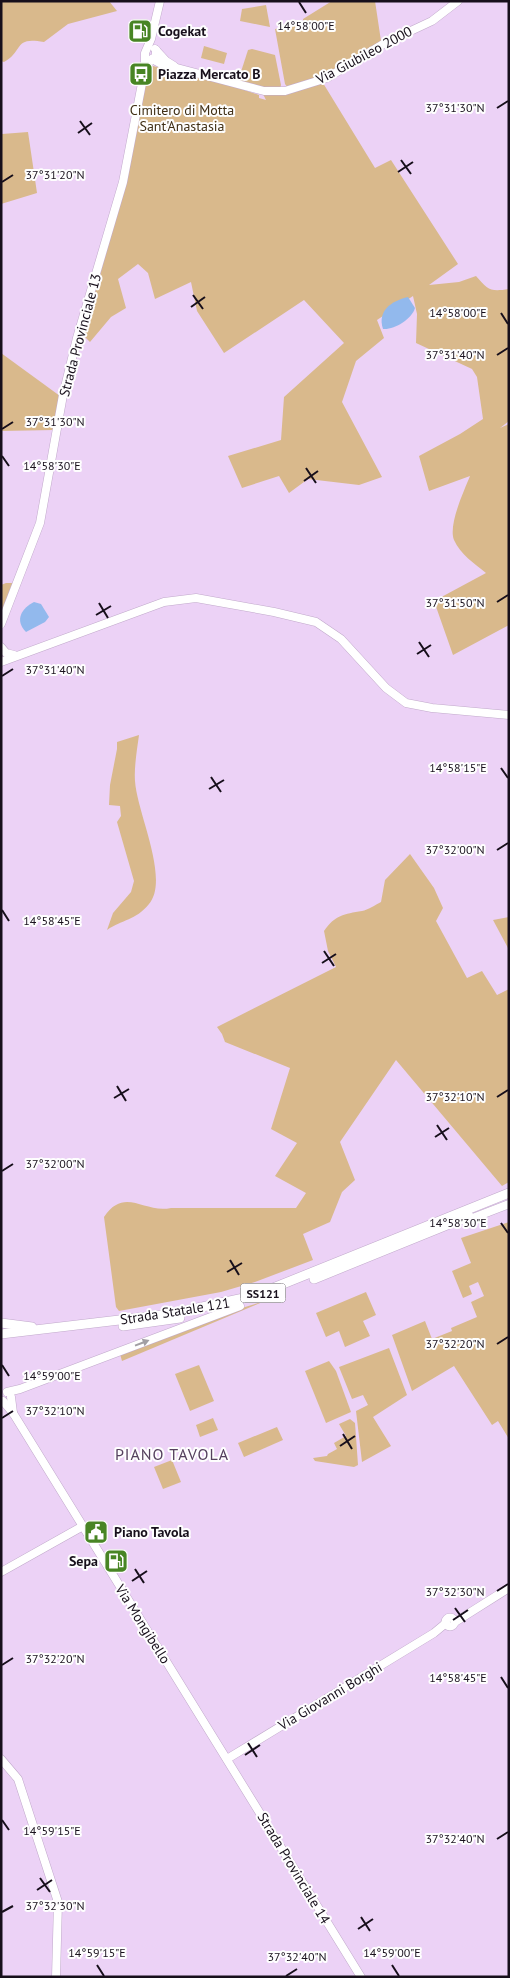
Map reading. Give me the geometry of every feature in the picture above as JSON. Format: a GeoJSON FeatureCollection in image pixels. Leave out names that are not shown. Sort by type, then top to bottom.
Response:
{"type":"FeatureCollection","features":[{"type":"Feature","properties":{"kind":"main road","name":"Strada Statale 121"},"geometry":{"type":"LineString","coordinates":[[1,1334],[193,1310],[253,1296],[509,1193]]}},
{"type":"Feature","properties":{"kind":"main road","name":"Strada Statale 121"},"geometry":{"type":"LineString","coordinates":[[1,1340],[162,1321],[240,1306],[272,1296],[509,1200]]}},
{"type":"Feature","properties":{"kind":"main road"},"geometry":{"type":"LineString","coordinates":[[1,1323],[30,1327],[67,1323],[79,1325]]}},
{"type":"Feature","properties":{"kind":"street","name":"Strada Provinciale 13"},"geometry":{"type":"LineString","coordinates":[[1,632],[2,622],[40,523],[63,395],[77,338],[123,182],[144,73],[151,54],[153,30],[160,1]]}},
{"type":"Feature","properties":{"kind":"street","name":"Via Giubileo 2000"},"geometry":{"type":"LineString","coordinates":[[151,54],[177,68],[264,91],[285,91],[327,78],[385,43],[432,21],[458,1]]}},
{"type":"Feature","properties":{"kind":"street"},"geometry":{"type":"LineString","coordinates":[[1,662],[164,602],[196,598],[274,612],[316,622],[341,639],[386,688],[406,702],[432,708],[508,715]]}},
{"type":"Feature","properties":{"kind":"street"},"geometry":{"type":"LineString","coordinates":[[1,647],[6,653],[14,655]]}},
{"type":"Feature","properties":{"kind":"street"},"geometry":{"type":"LineString","coordinates":[[1,656],[14,655],[41,647]]}},
{"type":"Feature","properties":{"kind":"street"},"geometry":{"type":"LineString","coordinates":[[411,1240],[443,1230],[509,1204]]}},
{"type":"Feature","properties":{"kind":"street"},"geometry":{"type":"LineString","coordinates":[[5,1396],[240,1306]]}},
{"type":"Feature","properties":{"kind":"street","name":"Via Mongibello"},"geometry":{"type":"LineString","coordinates":[[5,1396],[13,1413],[227,1759]]}},
{"type":"Feature","properties":{"kind":"street"},"geometry":{"type":"LineString","coordinates":[[1,1572],[83,1526]]}},
{"type":"Feature","properties":{"kind":"street","name":"Via Giovanni Borghi"},"geometry":{"type":"LineString","coordinates":[[227,1759],[509,1588]]}},
{"type":"Feature","properties":{"kind":"street"},"geometry":{"type":"LineString","coordinates":[[1,1759],[18,1779],[58,1902],[56,1977]]}},
{"type":"Feature","properties":{"kind":"street","name":"Strada Provinciale 14"},"geometry":{"type":"LineString","coordinates":[[227,1759],[361,1977]]}},
{"type":"Feature","properties":{"kind":"green space"},"geometry":{"type":"Polygon","coordinates":[[[1,1],[109,1],[117,11],[68,24],[44,42],[27,41],[4,62],[1,61],[1,1]]]}},
{"type":"Feature","properties":{"kind":"green space"},"geometry":{"type":"Polygon","coordinates":[[[332,1],[375,1],[381,41],[330,74],[288,88],[285,84],[275,29],[303,23],[303,19],[332,1]]]}},
{"type":"Feature","properties":{"kind":"green space"},"geometry":{"type":"Polygon","coordinates":[[[266,5],[270,27],[240,21],[242,9],[266,5]]]}},
{"type":"Feature","properties":{"kind":"green space"},"geometry":{"type":"Polygon","coordinates":[[[204,46],[227,53],[224,64],[201,58],[204,46]]]}},
{"type":"Feature","properties":{"kind":"green space"},"geometry":{"type":"Polygon","coordinates":[[[252,49],[275,55],[281,85],[280,89],[265,89],[238,81],[248,50],[252,49]]]}},
{"type":"Feature","properties":{"kind":"green space","name":"Cimitero di Motta Sant'Anastasia"},"geometry":{"type":"Polygon","coordinates":[[[149,65],[230,85],[259,95],[259,98],[266,100],[263,94],[287,94],[323,83],[375,168],[391,160],[458,264],[429,285],[459,282],[476,276],[490,289],[509,289],[509,421],[500,428],[509,424],[509,625],[453,655],[434,601],[486,573],[460,550],[453,534],[455,517],[470,476],[429,491],[419,456],[483,419],[477,377],[472,369],[416,343],[417,314],[413,296],[377,320],[384,338],[356,361],[342,402],[382,477],[359,485],[308,479],[289,493],[279,476],[242,488],[228,456],[281,440],[284,397],[344,343],[304,300],[224,353],[197,311],[191,282],[155,299],[148,273],[138,264],[118,279],[126,308],[111,317],[90,342],[83,335],[125,185],[149,65]]]}},
{"type":"Feature","properties":{"kind":"green space"},"geometry":{"type":"Polygon","coordinates":[[[1,129],[2,134],[28,132],[37,193],[1,204],[1,129]]]}},
{"type":"Feature","properties":{"kind":"green space"},"geometry":{"type":"Polygon","coordinates":[[[1,353],[60,396],[54,430],[1,431],[1,353]]]}},
{"type":"Feature","properties":{"kind":"green space"},"geometry":{"type":"Polygon","coordinates":[[[14,583],[1,615],[1,585],[14,583]]]}},
{"type":"Feature","properties":{"kind":"green space"},"geometry":{"type":"Polygon","coordinates":[[[139,735],[135,781],[151,845],[156,879],[155,893],[149,904],[139,914],[107,930],[113,913],[131,892],[134,881],[117,822],[121,816],[120,806],[109,805],[110,785],[117,742],[139,735]]]}},
{"type":"Feature","properties":{"kind":"green space"},"geometry":{"type":"Polygon","coordinates":[[[410,854],[434,888],[443,908],[436,921],[467,978],[482,971],[497,995],[509,989],[509,1182],[502,1186],[396,1060],[340,1142],[355,1180],[342,1192],[330,1222],[303,1234],[313,1260],[255,1282],[221,1292],[119,1311],[116,1307],[104,1217],[112,1208],[120,1203],[127,1202],[161,1209],[296,1208],[306,1193],[275,1176],[297,1143],[271,1129],[290,1068],[225,1042],[217,1027],[336,967],[328,951],[324,931],[336,918],[369,909],[381,902],[385,880],[410,854]]]}},
{"type":"Feature","properties":{"kind":"green space"},"geometry":{"type":"Polygon","coordinates":[[[509,917],[509,948],[508,948],[493,920],[509,917]]]}},
{"type":"Feature","properties":{"kind":"green space"},"geometry":{"type":"Polygon","coordinates":[[[509,1222],[509,1439],[498,1421],[492,1425],[454,1366],[412,1391],[392,1335],[425,1321],[432,1339],[452,1331],[451,1328],[477,1317],[471,1302],[484,1296],[478,1282],[469,1286],[472,1294],[463,1298],[452,1271],[471,1263],[461,1238],[509,1222]]]}},
{"type":"Feature","properties":{"kind":"green space"},"geometry":{"type":"Polygon","coordinates":[[[366,1292],[376,1315],[363,1321],[370,1336],[345,1347],[339,1331],[326,1337],[316,1313],[366,1292]]]}},
{"type":"Feature","properties":{"kind":"green space"},"geometry":{"type":"Polygon","coordinates":[[[265,1301],[122,1361],[120,1354],[225,1313],[265,1301]]]}},
{"type":"Feature","properties":{"kind":"green space"},"geometry":{"type":"Polygon","coordinates":[[[389,1348],[407,1395],[373,1417],[391,1446],[362,1462],[356,1411],[368,1405],[363,1395],[352,1399],[339,1367],[389,1348]]]}},
{"type":"Feature","properties":{"kind":"green space"},"geometry":{"type":"Polygon","coordinates":[[[329,1361],[336,1371],[351,1412],[326,1423],[305,1371],[329,1361]]]}},
{"type":"Feature","properties":{"kind":"green space"},"geometry":{"type":"Polygon","coordinates":[[[199,1365],[214,1401],[190,1411],[175,1374],[199,1365]]]}},
{"type":"Feature","properties":{"kind":"green space"},"geometry":{"type":"Polygon","coordinates":[[[213,1418],[218,1430],[200,1437],[196,1425],[213,1418]]]}},
{"type":"Feature","properties":{"kind":"green space"},"geometry":{"type":"Polygon","coordinates":[[[350,1419],[355,1423],[358,1465],[354,1467],[315,1461],[313,1458],[327,1456],[337,1449],[334,1443],[346,1436],[339,1424],[350,1419]]]}},
{"type":"Feature","properties":{"kind":"green space"},"geometry":{"type":"Polygon","coordinates":[[[277,1427],[283,1440],[244,1457],[238,1443],[277,1427]]]}},
{"type":"Feature","properties":{"kind":"green space"},"geometry":{"type":"Polygon","coordinates":[[[172,1460],[181,1482],[163,1489],[154,1467],[172,1460]]]}},
{"type":"Feature","properties":{"kind":"water"},"geometry":{"type":"Polygon","coordinates":[[[408,297],[415,308],[410,316],[397,326],[383,329],[382,317],[387,308],[396,301],[408,297]]]}},
{"type":"Feature","properties":{"kind":"water"},"geometry":{"type":"Polygon","coordinates":[[[34,602],[41,604],[49,617],[45,622],[26,632],[20,623],[21,615],[34,602]]]}},
{"type":"Feature","properties":{"kind":"place","name":"Cogekat"},"geometry":{"type":"Point","coordinates":[140,31]}},
{"type":"Feature","properties":{"kind":"place","name":"Piazza Mercato B"},"geometry":{"type":"Point","coordinates":[141,74]}},
{"type":"Feature","properties":{"kind":"place","name":"Piano Tavola"},"geometry":{"type":"Point","coordinates":[96,1532]}},
{"type":"Feature","properties":{"kind":"place","name":"Sepa"},"geometry":{"type":"Point","coordinates":[116,1561]}},
{"type":"Feature","properties":{"kind":"district","name":"PIANO TAVOLA"},"geometry":{"type":"Point","coordinates":[172,1454]}}]}
